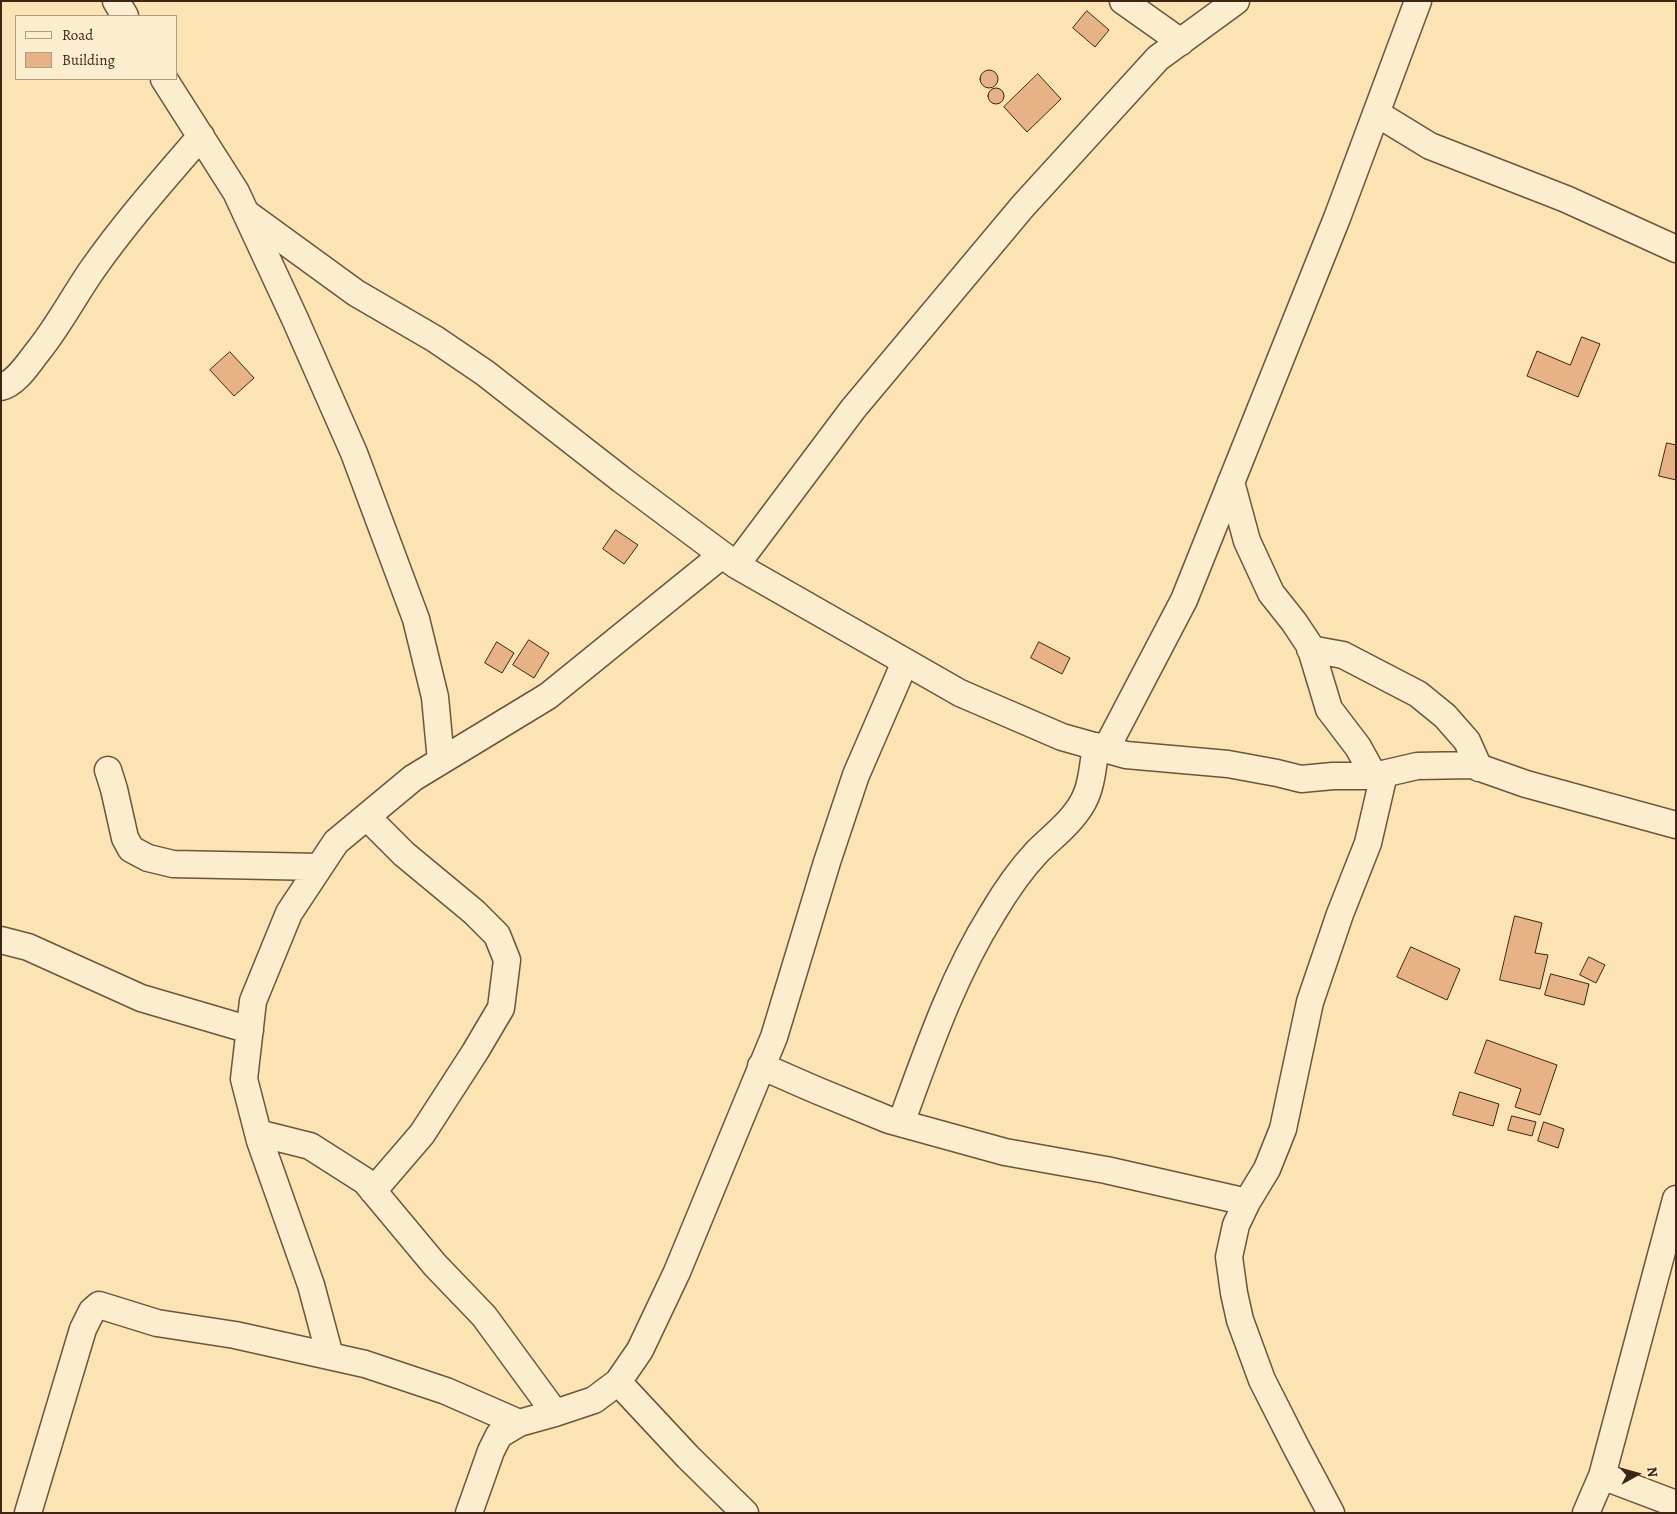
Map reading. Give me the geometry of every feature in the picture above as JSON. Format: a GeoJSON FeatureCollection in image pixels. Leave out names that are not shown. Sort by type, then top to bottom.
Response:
{"type":"FeatureCollection","features":[{"type":"Feature","properties":{"kind":"street"},"geometry":{"type":"LineString","coordinates":[[1123,1],[1181,42]]}},
{"type":"Feature","properties":{"kind":"street"},"geometry":{"type":"LineString","coordinates":[[330,1356],[311,1285],[258,1132],[244,1079],[253,1001],[290,913],[336,842],[413,778],[548,696],[729,560],[1023,206],[1158,58],[1236,1]]}},
{"type":"Feature","properties":{"kind":"street"},"geometry":{"type":"LineString","coordinates":[[901,1123],[939,1020],[991,915],[1013,882],[1036,853],[1065,826],[1084,801],[1101,748],[1184,600],[1337,218],[1418,1]]}},
{"type":"Feature","properties":{"kind":"street"},"geometry":{"type":"LineString","coordinates":[[165,80],[236,192],[354,453],[416,619],[435,697],[441,761]]}},
{"type":"Feature","properties":{"kind":"street"},"geometry":{"type":"LineString","coordinates":[[1376,113],[1430,146],[1566,199],[1676,249]]}},
{"type":"Feature","properties":{"kind":"street"},"geometry":{"type":"LineString","coordinates":[[1,387],[11,382],[19,374],[43,345],[92,270],[141,206],[201,136]]}},
{"type":"Feature","properties":{"kind":"street"},"geometry":{"type":"LineString","coordinates":[[246,213],[356,293],[436,339],[485,373],[622,480],[729,560],[960,693],[1062,737],[1126,755],[1228,764],[1300,778],[1379,775],[1417,766],[1472,765],[1526,784],[1676,825]]}},
{"type":"Feature","properties":{"kind":"street"},"geometry":{"type":"LineString","coordinates":[[1231,482],[1247,541],[1271,593],[1294,622],[1310,650],[1329,709],[1379,775],[1368,842],[1340,914],[1310,1002],[1283,1129],[1267,1169],[1247,1202],[1236,1225],[1229,1257],[1240,1320],[1262,1380],[1331,1513]]}},
{"type":"Feature","properties":{"kind":"street"},"geometry":{"type":"LineString","coordinates":[[1310,650],[1343,655],[1418,694],[1445,716],[1467,740],[1479,768]]}},
{"type":"Feature","properties":{"kind":"street"},"geometry":{"type":"LineString","coordinates":[[469,1513],[491,1450],[499,1435],[519,1423],[555,1414],[594,1400],[618,1382],[640,1350],[677,1272],[774,1037],[827,862],[856,775],[905,662]]}},
{"type":"Feature","properties":{"kind":"street"},"geometry":{"type":"LineString","coordinates":[[108,770],[124,838],[132,849],[148,858],[173,864],[320,867]]}},
{"type":"Feature","properties":{"kind":"street"},"geometry":{"type":"LineString","coordinates":[[367,817],[404,854],[474,912],[497,935],[507,960],[501,1008],[493,1023],[422,1134],[374,1191]]}},
{"type":"Feature","properties":{"kind":"street"},"geometry":{"type":"LineString","coordinates":[[1,940],[28,947],[141,998],[250,1030]]}},
{"type":"Feature","properties":{"kind":"street"},"geometry":{"type":"LineString","coordinates":[[762,1066],[889,1120],[1006,1152],[1106,1170],[1247,1202]]}},
{"type":"Feature","properties":{"kind":"street"},"geometry":{"type":"LineString","coordinates":[[258,1132],[310,1146],[364,1181],[435,1264],[484,1316],[555,1414]]}},
{"type":"Feature","properties":{"kind":"street"},"geometry":{"type":"LineString","coordinates":[[1586,1513],[1602,1476],[1676,1200]]}},
{"type":"Feature","properties":{"kind":"street"},"geometry":{"type":"LineString","coordinates":[[28,1513],[83,1329],[92,1310],[99,1305],[157,1323],[235,1335],[365,1364],[446,1391],[519,1423]]}},
{"type":"Feature","properties":{"kind":"street"},"geometry":{"type":"LineString","coordinates":[[618,1382],[688,1457],[746,1513]]}},
{"type":"Feature","properties":{"kind":"street"},"geometry":{"type":"LineString","coordinates":[[1602,1476],[1676,1504]]}},
{"type":"Feature","properties":{"kind":"building"},"geometry":{"type":"Polygon","coordinates":[[[1087,11],[1109,30],[1095,47],[1073,28],[1087,11]]]}},
{"type":"Feature","properties":{"kind":"building"},"geometry":{"type":"Polygon","coordinates":[[[989,70],[995,73],[998,79],[995,85],[989,88],[983,85],[980,79],[983,73],[989,70]]]}},
{"type":"Feature","properties":{"kind":"building"},"geometry":{"type":"Polygon","coordinates":[[[1038,74],[1061,99],[1027,132],[1004,107],[1038,74]]]}},
{"type":"Feature","properties":{"kind":"building"},"geometry":{"type":"Polygon","coordinates":[[[996,88],[1002,90],[1004,96],[1002,102],[996,104],[990,102],[988,96],[990,90],[996,88]]]}},
{"type":"Feature","properties":{"kind":"building"},"geometry":{"type":"Polygon","coordinates":[[[1582,337],[1600,344],[1578,397],[1527,376],[1537,351],[1570,365],[1582,337]]]}},
{"type":"Feature","properties":{"kind":"building"},"geometry":{"type":"Polygon","coordinates":[[[230,352],[254,378],[234,396],[210,370],[230,352]]]}},
{"type":"Feature","properties":{"kind":"building"},"geometry":{"type":"Polygon","coordinates":[[[1667,443],[1676,445],[1676,480],[1659,476],[1667,443]]]}},
{"type":"Feature","properties":{"kind":"building"},"geometry":{"type":"Polygon","coordinates":[[[616,530],[638,545],[624,564],[603,549],[616,530]]]}},
{"type":"Feature","properties":{"kind":"building"},"geometry":{"type":"Polygon","coordinates":[[[529,640],[549,653],[534,678],[513,665],[529,640]]]}},
{"type":"Feature","properties":{"kind":"building"},"geometry":{"type":"Polygon","coordinates":[[[497,642],[514,653],[502,673],[485,663],[497,642]]]}},
{"type":"Feature","properties":{"kind":"building"},"geometry":{"type":"Polygon","coordinates":[[[1039,642],[1070,658],[1062,674],[1031,658],[1039,642]]]}},
{"type":"Feature","properties":{"kind":"building"},"geometry":{"type":"Polygon","coordinates":[[[1515,916],[1542,923],[1535,953],[1548,955],[1540,989],[1500,980],[1515,916]]]}},
{"type":"Feature","properties":{"kind":"building"},"geometry":{"type":"Polygon","coordinates":[[[1411,947],[1460,969],[1447,1000],[1397,977],[1411,947]]]}},
{"type":"Feature","properties":{"kind":"building"},"geometry":{"type":"Polygon","coordinates":[[[1589,957],[1605,965],[1596,983],[1580,975],[1589,957]]]}},
{"type":"Feature","properties":{"kind":"building"},"geometry":{"type":"Polygon","coordinates":[[[1551,974],[1589,984],[1584,1005],[1545,995],[1551,974]]]}},
{"type":"Feature","properties":{"kind":"building"},"geometry":{"type":"Polygon","coordinates":[[[1487,1040],[1557,1065],[1540,1115],[1515,1107],[1521,1089],[1475,1073],[1487,1040]]]}},
{"type":"Feature","properties":{"kind":"building"},"geometry":{"type":"Polygon","coordinates":[[[1460,1092],[1499,1104],[1493,1126],[1453,1115],[1460,1092]]]}},
{"type":"Feature","properties":{"kind":"building"},"geometry":{"type":"Polygon","coordinates":[[[1512,1116],[1536,1122],[1532,1136],[1508,1130],[1512,1116]]]}},
{"type":"Feature","properties":{"kind":"building"},"geometry":{"type":"Polygon","coordinates":[[[1544,1122],[1564,1129],[1558,1148],[1538,1141],[1544,1122]]]}}]}
